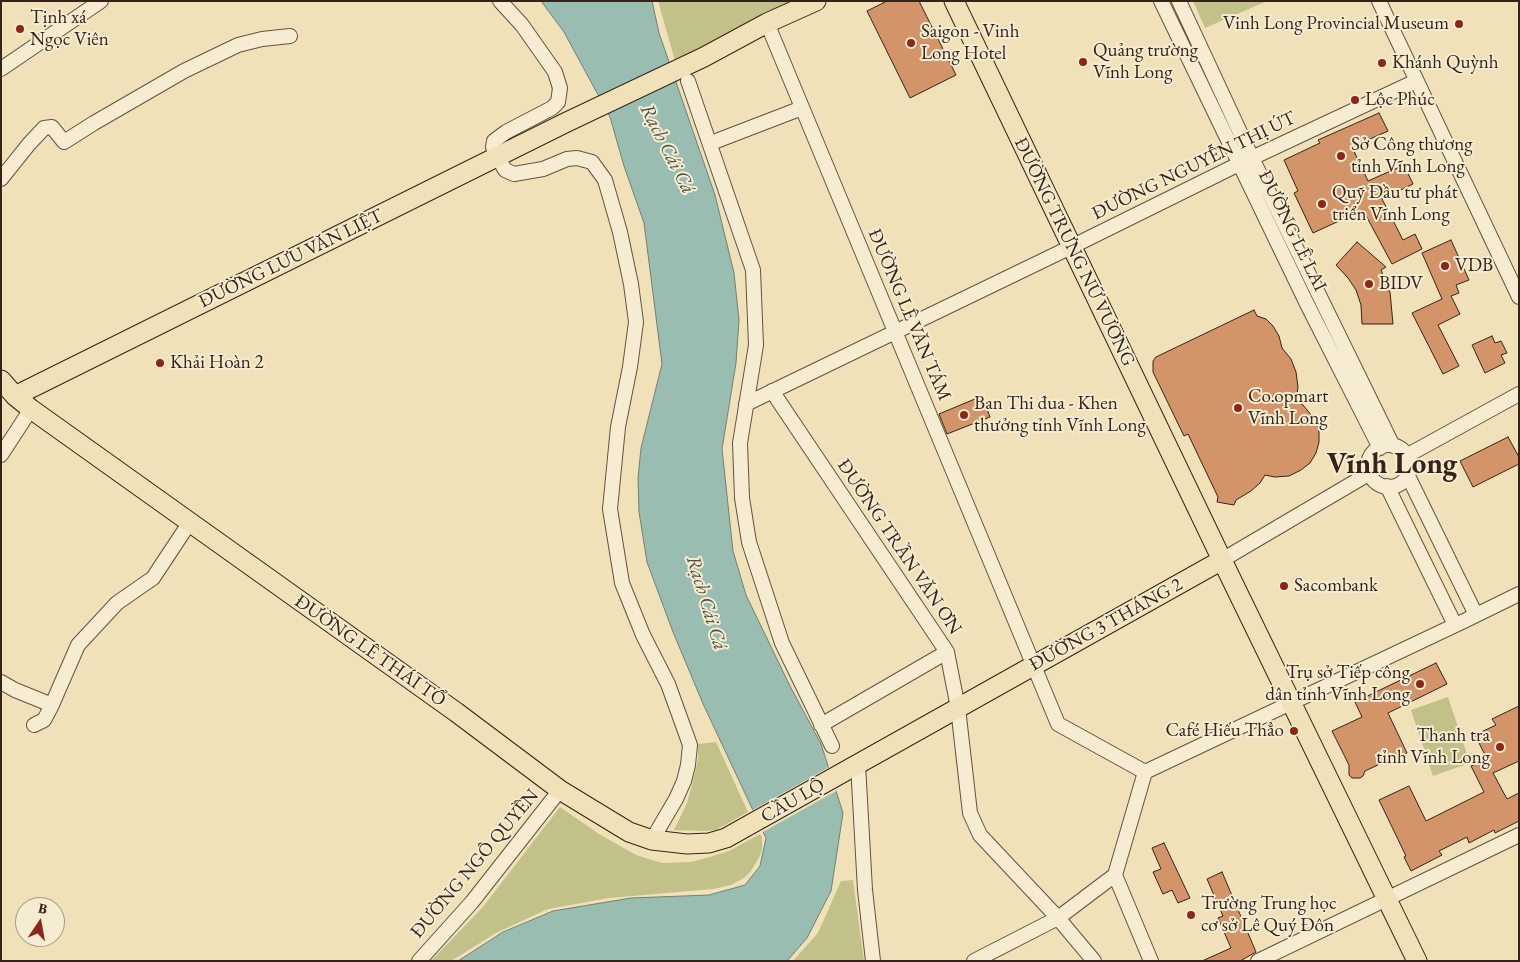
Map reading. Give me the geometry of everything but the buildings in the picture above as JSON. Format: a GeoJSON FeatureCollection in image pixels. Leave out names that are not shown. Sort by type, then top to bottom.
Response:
{"type":"FeatureCollection","features":[{"type":"Feature","properties":{"kind":"main road","name":"ĐƯỜNG LƯU VĂN LIỆT"},"geometry":{"type":"LineString","coordinates":[[8,392],[498,157],[816,1]]}},
{"type":"Feature","properties":{"kind":"main road","name":"ĐƯỜNG TRƯNG NỮ VƯƠNG"},"geometry":{"type":"LineString","coordinates":[[954,1],[1417,961]]}},
{"type":"Feature","properties":{"kind":"main road","name":"ĐƯỜNG LÊ THÁI TỔ"},"geometry":{"type":"LineString","coordinates":[[1,380],[8,392],[31,410],[456,712],[560,790],[629,832],[652,840],[687,844],[709,843],[726,838],[745,828]]}},
{"type":"Feature","properties":{"kind":"main road","name":"ĐƯỜNG 3 THÁNG 2"},"geometry":{"type":"LineString","coordinates":[[840,774],[1222,560]]}},
{"type":"Feature","properties":{"kind":"main road","name":"CẦU LỘ"},"geometry":{"type":"LineString","coordinates":[[745,828],[840,774]]}},
{"type":"Feature","properties":{"kind":"street"},"geometry":{"type":"LineString","coordinates":[[1,69],[101,1]]}},
{"type":"Feature","properties":{"kind":"street"},"geometry":{"type":"LineString","coordinates":[[500,1],[522,25],[555,72],[560,88],[558,102],[552,108],[506,132],[494,141],[493,146],[498,157],[505,170],[514,174],[543,169],[567,159],[578,158],[592,162],[605,180],[620,232],[631,284],[636,322],[630,367],[617,434],[610,509],[622,582],[643,635],[668,684],[690,745],[684,781],[676,799],[652,840]]}},
{"type":"Feature","properties":{"kind":"street","name":"ĐƯỜNG LÊ LAI"},"geometry":{"type":"LineString","coordinates":[[1160,1],[1307,304],[1386,447]]}},
{"type":"Feature","properties":{"kind":"street","name":"ĐƯỜNG LÊ LAI"},"geometry":{"type":"LineString","coordinates":[[1179,1],[1386,447]]}},
{"type":"Feature","properties":{"kind":"street"},"geometry":{"type":"LineString","coordinates":[[1379,1],[1519,297]]}},
{"type":"Feature","properties":{"kind":"street","name":"ĐƯỜNG LÊ VĂN TÁM"},"geometry":{"type":"LineString","coordinates":[[767,24],[1058,724],[1145,772]]}},
{"type":"Feature","properties":{"kind":"street"},"geometry":{"type":"LineString","coordinates":[[1,178],[28,144],[44,128],[52,127],[64,142],[184,71],[238,45],[262,39],[290,36]]}},
{"type":"Feature","properties":{"kind":"street","name":"ĐƯỜNG NGUYỄN THỊ ÚT"},"geometry":{"type":"LineString","coordinates":[[746,404],[1416,80]]}},
{"type":"Feature","properties":{"kind":"street"},"geometry":{"type":"LineString","coordinates":[[688,81],[711,143],[753,270],[756,345],[740,443],[742,498],[750,542],[782,642],[832,746]]}},
{"type":"Feature","properties":{"kind":"street"},"geometry":{"type":"LineString","coordinates":[[711,143],[802,108]]}},
{"type":"Feature","properties":{"kind":"street","name":"ĐƯỜNG TRẦN VĂN ƠN"},"geometry":{"type":"LineString","coordinates":[[772,391],[948,652],[958,708],[970,813],[980,835],[1058,918],[1094,961]]}},
{"type":"Feature","properties":{"kind":"street"},"geometry":{"type":"LineString","coordinates":[[1408,455],[1519,394]]}},
{"type":"Feature","properties":{"kind":"street"},"geometry":{"type":"LineString","coordinates":[[1,456],[31,410]]}},
{"type":"Feature","properties":{"kind":"street"},"geometry":{"type":"LineString","coordinates":[[1386,447],[1403,450],[1408,455],[1410,469],[1408,476],[1397,485],[1388,486],[1378,483],[1370,473],[1369,460],[1372,454],[1386,447]]}},
{"type":"Feature","properties":{"kind":"street","name":"ĐƯỜNG 3 THÁNG 2"},"geometry":{"type":"LineString","coordinates":[[1222,560],[1370,473]]}},
{"type":"Feature","properties":{"kind":"street"},"geometry":{"type":"LineString","coordinates":[[1408,476],[1476,615]]}},
{"type":"Feature","properties":{"kind":"street"},"geometry":{"type":"LineString","coordinates":[[1388,486],[1456,625]]}},
{"type":"Feature","properties":{"kind":"street"},"geometry":{"type":"LineString","coordinates":[[34,725],[44,720],[78,645],[117,603],[152,578],[190,522]]}},
{"type":"Feature","properties":{"kind":"street"},"geometry":{"type":"LineString","coordinates":[[974,961],[1058,918],[1115,875],[1145,772],[1519,594]]}},
{"type":"Feature","properties":{"kind":"street"},"geometry":{"type":"LineString","coordinates":[[821,724],[948,652]]}},
{"type":"Feature","properties":{"kind":"street"},"geometry":{"type":"LineString","coordinates":[[1,682],[15,690],[52,705]]}},
{"type":"Feature","properties":{"kind":"street"},"geometry":{"type":"LineString","coordinates":[[858,764],[865,890],[873,961]]}},
{"type":"Feature","properties":{"kind":"street","name":"ĐƯỜNG NGÔ QUYỀN"},"geometry":{"type":"LineString","coordinates":[[419,961],[472,902],[560,790]]}},
{"type":"Feature","properties":{"kind":"street"},"geometry":{"type":"LineString","coordinates":[[1258,961],[1519,835]]}},
{"type":"Feature","properties":{"kind":"street"},"geometry":{"type":"LineString","coordinates":[[1115,875],[1151,961]]}},
{"type":"Feature","properties":{"kind":"shaded area"},"geometry":{"type":"Polygon","coordinates":[[[658,1],[794,1],[675,61],[658,1]]]}},
{"type":"Feature","properties":{"kind":"shaded area"},"geometry":{"type":"Polygon","coordinates":[[[1193,1],[1267,1],[1205,28],[1193,1]]]}},
{"type":"Feature","properties":{"kind":"shaded area"},"geometry":{"type":"Polygon","coordinates":[[[1448,697],[1470,763],[1433,776],[1411,710],[1448,697]]]}},
{"type":"Feature","properties":{"kind":"shaded area"},"geometry":{"type":"Polygon","coordinates":[[[716,742],[748,812],[716,830],[674,830],[687,803],[698,759],[698,744],[716,742]]]}},
{"type":"Feature","properties":{"kind":"shaded area"},"geometry":{"type":"Polygon","coordinates":[[[560,807],[599,834],[636,855],[662,863],[691,862],[713,856],[729,851],[760,834],[762,837],[762,849],[751,871],[744,878],[731,885],[713,889],[609,898],[548,909],[496,933],[451,961],[431,961],[482,908],[560,807]]]}},
{"type":"Feature","properties":{"kind":"shaded area"},"geometry":{"type":"Polygon","coordinates":[[[853,880],[864,961],[793,961],[818,933],[841,881],[853,880]]]}},
{"type":"Feature","properties":{"kind":"water","name":"Rạch Cái Cá"},"geometry":{"type":"Polygon","coordinates":[[[541,1],[652,1],[659,33],[715,195],[734,273],[739,320],[736,363],[722,449],[733,551],[746,595],[790,686],[821,744],[843,813],[831,891],[807,938],[787,961],[458,961],[503,932],[553,911],[631,898],[709,895],[745,885],[760,866],[766,838],[704,706],[673,632],[647,562],[639,512],[638,478],[641,448],[662,364],[644,223],[624,166],[610,117],[564,32],[541,1]]]}},
{"type":"Feature","properties":{"kind":"pier"},"geometry":{"type":"Polygon","coordinates":[[[831,766],[838,790],[761,833],[751,811],[831,766]]]}},
{"type":"Feature","properties":{"kind":"place","name":"Vinh Long Provincial Museum"},"geometry":{"type":"Point","coordinates":[1459,24]}},
{"type":"Feature","properties":{"kind":"place","name":"Tịnh xá Ngọc Viên"},"geometry":{"type":"Point","coordinates":[20,29]}},
{"type":"Feature","properties":{"kind":"place","name":"Saigon - Vinh Long Hotel"},"geometry":{"type":"Point","coordinates":[911,43]}},
{"type":"Feature","properties":{"kind":"place","name":"Quảng trường Vĩnh Long"},"geometry":{"type":"Point","coordinates":[1083,62]}},
{"type":"Feature","properties":{"kind":"place","name":"Khánh Quỳnh"},"geometry":{"type":"Point","coordinates":[1382,63]}},
{"type":"Feature","properties":{"kind":"place","name":"Lộc Phúc"},"geometry":{"type":"Point","coordinates":[1355,100]}},
{"type":"Feature","properties":{"kind":"place","name":"Sở Công thương tỉnh Vĩnh Long"},"geometry":{"type":"Point","coordinates":[1341,156]}},
{"type":"Feature","properties":{"kind":"place","name":"Quỹ Đầu tư phát triển Vĩnh Long"},"geometry":{"type":"Point","coordinates":[1322,204]}},
{"type":"Feature","properties":{"kind":"place","name":"VDB"},"geometry":{"type":"Point","coordinates":[1445,266]}},
{"type":"Feature","properties":{"kind":"place","name":"BIDV"},"geometry":{"type":"Point","coordinates":[1369,284]}},
{"type":"Feature","properties":{"kind":"place","name":"Khải Hoàn 2"},"geometry":{"type":"Point","coordinates":[160,363]}},
{"type":"Feature","properties":{"kind":"place","name":"Co.opmart Vĩnh Long"},"geometry":{"type":"Point","coordinates":[1238,408]}},
{"type":"Feature","properties":{"kind":"place","name":"Ban Thi đua - Khen thưởng tỉnh Vĩnh Long"},"geometry":{"type":"Point","coordinates":[964,415]}},
{"type":"Feature","properties":{"kind":"place","name":"Sacombank"},"geometry":{"type":"Point","coordinates":[1284,586]}},
{"type":"Feature","properties":{"kind":"place","name":"Trụ sở Tiếp công dân tỉnh Vĩnh Long"},"geometry":{"type":"Point","coordinates":[1420,684]}},
{"type":"Feature","properties":{"kind":"place","name":"Café Hiếu Thẳo"},"geometry":{"type":"Point","coordinates":[1294,731]}},
{"type":"Feature","properties":{"kind":"place","name":"Thanh tra tỉnh Vĩnh Long"},"geometry":{"type":"Point","coordinates":[1500,747]}},
{"type":"Feature","properties":{"kind":"place","name":"Trường Trung học cơ sở Lê Quý Đôn"},"geometry":{"type":"Point","coordinates":[1191,915]}},
{"type":"Feature","properties":{"kind":"district","name":"Vĩnh Long"},"geometry":{"type":"Point","coordinates":[1392,465]}}]}
